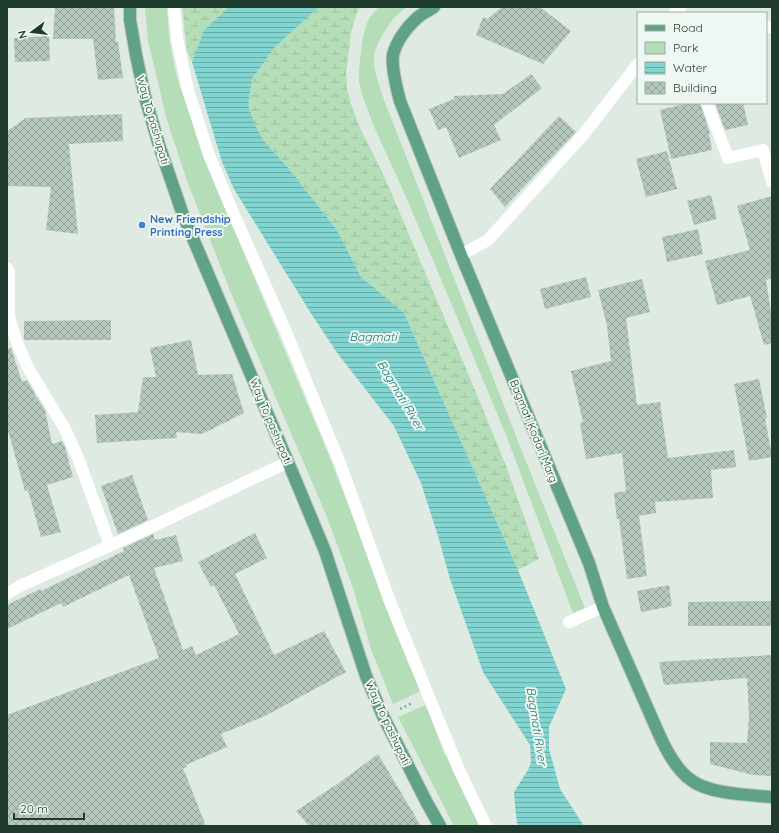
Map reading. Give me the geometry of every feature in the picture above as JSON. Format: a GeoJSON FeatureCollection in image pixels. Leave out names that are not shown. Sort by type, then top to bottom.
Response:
{"type":"FeatureCollection","features":[{"type":"Feature","properties":{"kind":"main road","name":"Way To pashupati"},"geometry":{"type":"LineString","coordinates":[[130,7],[130,20],[143,90],[158,145],[183,215],[288,462],[324,551],[366,676],[383,716],[440,826]]}},
{"type":"Feature","properties":{"kind":"main road","name":"Bagmati Kodari Marg"},"geometry":{"type":"LineString","coordinates":[[434,7],[416,19],[405,30],[393,56],[394,76],[400,101],[461,254],[589,563],[603,607],[666,750],[678,768],[691,781],[706,788],[740,794],[772,797]]}},
{"type":"Feature","properties":{"kind":"street"},"geometry":{"type":"LineString","coordinates":[[174,7],[177,39],[188,90],[209,155],[304,374],[341,466],[389,599],[459,770],[486,826]]}},
{"type":"Feature","properties":{"kind":"street"},"geometry":{"type":"LineString","coordinates":[[461,254],[488,240],[583,136],[637,65]]}},
{"type":"Feature","properties":{"kind":"street"},"geometry":{"type":"LineString","coordinates":[[707,104],[728,158],[763,150],[772,182]]}},
{"type":"Feature","properties":{"kind":"street"},"geometry":{"type":"LineString","coordinates":[[7,268],[9,272],[9,317],[16,340],[27,366],[65,429],[78,458],[110,545]]}},
{"type":"Feature","properties":{"kind":"street"},"geometry":{"type":"LineString","coordinates":[[7,594],[20,586],[149,528],[288,462]]}},
{"type":"Feature","properties":{"kind":"street"},"geometry":{"type":"LineString","coordinates":[[569,622],[603,607]]}},
{"type":"Feature","properties":{"kind":"path"},"geometry":{"type":"LineString","coordinates":[[383,716],[428,695]]}},
{"type":"Feature","properties":{"kind":"green space"},"geometry":{"type":"Polygon","coordinates":[[[145,7],[167,7],[169,36],[178,81],[217,189],[328,453],[421,691],[393,704],[371,649],[353,588],[327,517],[233,298],[187,181],[166,117],[148,41],[145,7]]]}},
{"type":"Feature","properties":{"kind":"green space"},"geometry":{"type":"Polygon","coordinates":[[[182,7],[229,7],[204,30],[192,62],[187,51],[182,7]]]}},
{"type":"Feature","properties":{"kind":"green space"},"geometry":{"type":"Polygon","coordinates":[[[320,7],[360,7],[351,33],[346,73],[347,89],[351,104],[360,128],[385,178],[506,466],[539,559],[518,570],[404,313],[361,277],[337,230],[289,169],[263,140],[255,125],[248,105],[252,79],[275,47],[313,11],[320,7]]]}},
{"type":"Feature","properties":{"kind":"green space"},"geometry":{"type":"Polygon","coordinates":[[[379,7],[406,7],[391,22],[377,47],[374,62],[377,78],[384,100],[585,608],[573,613],[506,435],[406,197],[373,124],[362,94],[359,82],[359,71],[362,41],[370,17],[379,7]]]}},
{"type":"Feature","properties":{"kind":"green space"},"geometry":{"type":"Polygon","coordinates":[[[426,705],[445,756],[456,752],[489,826],[454,826],[398,717],[426,705]]]}},
{"type":"Feature","properties":{"kind":"water","name":"Bagmati"},"geometry":{"type":"Polygon","coordinates":[[[229,7],[320,7],[275,47],[252,79],[248,105],[255,125],[263,140],[289,169],[337,230],[361,277],[404,313],[518,570],[566,689],[549,727],[549,749],[560,789],[584,826],[519,826],[517,823],[514,792],[531,763],[530,745],[483,672],[450,579],[421,483],[394,426],[338,354],[312,315],[234,189],[222,162],[192,62],[204,30],[229,7]]]}},
{"type":"Feature","properties":{"kind":"building"},"geometry":{"type":"Polygon","coordinates":[[[114,7],[116,42],[118,42],[123,78],[98,80],[93,39],[53,39],[55,8],[114,7]]]}},
{"type":"Feature","properties":{"kind":"building"},"geometry":{"type":"Polygon","coordinates":[[[502,7],[540,7],[571,31],[543,64],[476,35],[483,17],[487,19],[502,7]]]}},
{"type":"Feature","properties":{"kind":"building"},"geometry":{"type":"Polygon","coordinates":[[[49,36],[50,61],[15,62],[14,38],[49,36]]]}},
{"type":"Feature","properties":{"kind":"building"},"geometry":{"type":"Polygon","coordinates":[[[531,74],[542,88],[494,125],[501,140],[459,158],[446,127],[438,130],[429,109],[454,99],[454,96],[503,94],[531,74]]]}},
{"type":"Feature","properties":{"kind":"building"},"geometry":{"type":"Polygon","coordinates":[[[684,104],[700,104],[710,133],[712,150],[671,159],[660,110],[684,104]]]}},
{"type":"Feature","properties":{"kind":"building"},"geometry":{"type":"Polygon","coordinates":[[[715,104],[743,104],[748,125],[725,130],[715,104]]]}},
{"type":"Feature","properties":{"kind":"building"},"geometry":{"type":"Polygon","coordinates":[[[122,114],[123,141],[69,144],[78,234],[46,230],[51,187],[7,186],[7,131],[26,118],[122,114]]]}},
{"type":"Feature","properties":{"kind":"building"},"geometry":{"type":"Polygon","coordinates":[[[559,116],[576,132],[505,207],[490,189],[559,116]]]}},
{"type":"Feature","properties":{"kind":"building"},"geometry":{"type":"Polygon","coordinates":[[[667,151],[677,189],[646,197],[636,159],[667,151]]]}},
{"type":"Feature","properties":{"kind":"building"},"geometry":{"type":"Polygon","coordinates":[[[711,195],[717,219],[694,225],[687,201],[711,195]]]}},
{"type":"Feature","properties":{"kind":"building"},"geometry":{"type":"Polygon","coordinates":[[[772,196],[772,278],[766,280],[772,318],[772,343],[764,345],[750,296],[717,305],[705,261],[750,250],[737,206],[772,196]]]}},
{"type":"Feature","properties":{"kind":"building"},"geometry":{"type":"Polygon","coordinates":[[[698,229],[703,254],[667,262],[662,237],[698,229]]]}},
{"type":"Feature","properties":{"kind":"building"},"geometry":{"type":"Polygon","coordinates":[[[586,277],[591,297],[545,309],[540,289],[586,277]]]}},
{"type":"Feature","properties":{"kind":"building"},"geometry":{"type":"Polygon","coordinates":[[[642,279],[650,312],[626,318],[637,405],[660,402],[668,458],[734,450],[736,467],[711,470],[713,498],[655,502],[656,513],[639,516],[647,576],[627,579],[614,493],[626,491],[622,453],[586,459],[580,423],[583,422],[571,371],[611,361],[607,326],[598,290],[642,279]]]}},
{"type":"Feature","properties":{"kind":"building"},"geometry":{"type":"Polygon","coordinates":[[[111,320],[111,340],[24,340],[24,321],[111,320]]]}},
{"type":"Feature","properties":{"kind":"building"},"geometry":{"type":"Polygon","coordinates":[[[191,340],[198,375],[232,374],[244,413],[202,434],[176,432],[177,438],[97,443],[95,415],[138,412],[143,377],[156,377],[150,348],[191,340]]]}},
{"type":"Feature","properties":{"kind":"building"},"geometry":{"type":"Polygon","coordinates":[[[11,348],[22,382],[27,380],[36,398],[37,397],[45,410],[52,444],[62,441],[65,447],[73,477],[47,485],[61,532],[41,537],[28,490],[25,491],[7,427],[7,349],[11,348]]]}},
{"type":"Feature","properties":{"kind":"building"},"geometry":{"type":"Polygon","coordinates":[[[759,379],[767,418],[765,418],[772,457],[749,461],[734,384],[759,379]]]}},
{"type":"Feature","properties":{"kind":"building"},"geometry":{"type":"Polygon","coordinates":[[[132,475],[148,520],[118,534],[101,486],[132,475]]]}},
{"type":"Feature","properties":{"kind":"building"},"geometry":{"type":"Polygon","coordinates":[[[255,533],[267,558],[235,574],[274,655],[324,631],[346,672],[265,716],[221,734],[227,747],[186,765],[187,767],[183,768],[206,826],[7,826],[7,715],[159,658],[129,575],[63,607],[61,603],[7,629],[7,605],[40,589],[41,591],[124,551],[123,548],[153,534],[155,540],[176,535],[183,561],[154,568],[183,650],[192,646],[196,655],[239,634],[214,585],[211,587],[198,562],[255,533]]]}},
{"type":"Feature","properties":{"kind":"building"},"geometry":{"type":"Polygon","coordinates":[[[669,585],[672,606],[641,612],[637,591],[669,585]]]}},
{"type":"Feature","properties":{"kind":"building"},"geometry":{"type":"Polygon","coordinates":[[[772,601],[772,626],[688,626],[688,602],[772,601]]]}},
{"type":"Feature","properties":{"kind":"building"},"geometry":{"type":"Polygon","coordinates":[[[772,655],[772,776],[753,775],[710,764],[710,742],[747,743],[749,716],[747,678],[664,685],[659,662],[772,655]]]}},
{"type":"Feature","properties":{"kind":"building"},"geometry":{"type":"Polygon","coordinates":[[[378,754],[421,826],[309,826],[296,811],[339,783],[378,754]]]}},
{"type":"Feature","properties":{"kind":"place","name":"New Friendship Printing Press"},"geometry":{"type":"Point","coordinates":[142,225]}},
{"type":"Feature","properties":{"kind":"water label","name":"Bagmati River"},"geometry":{"type":"Point","coordinates":[401,395]}},
{"type":"Feature","properties":{"kind":"water label","name":"Bagmati River"},"geometry":{"type":"Point","coordinates":[537,726]}}]}
